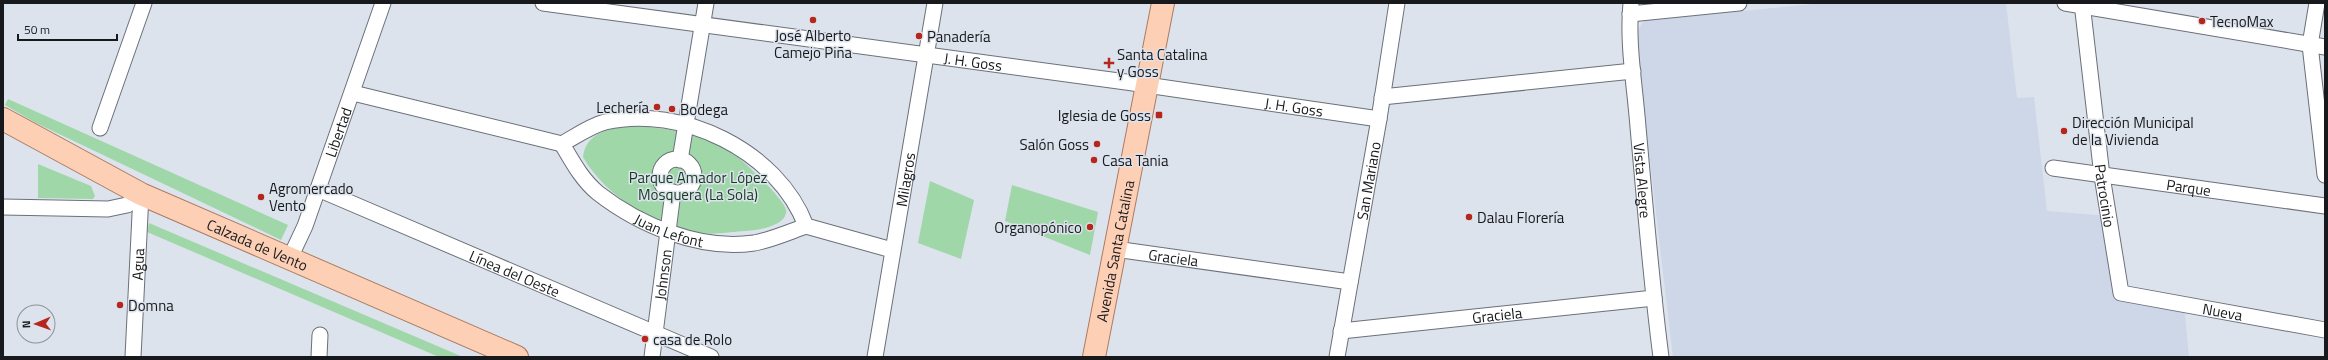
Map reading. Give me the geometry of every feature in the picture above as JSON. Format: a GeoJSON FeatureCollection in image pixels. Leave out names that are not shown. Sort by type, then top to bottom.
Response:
{"type":"FeatureCollection","features":[{"type":"Feature","properties":{"kind":"main road","name":"Avenida Santa Catalina"},"geometry":{"type":"LineString","coordinates":[[1094,357],[1163,3]]}},
{"type":"Feature","properties":{"kind":"main road","name":"Calzada de Vento"},"geometry":{"type":"LineString","coordinates":[[3,119],[141,194],[289,260],[517,357]]}},
{"type":"Feature","properties":{"kind":"street"},"geometry":{"type":"LineString","coordinates":[[100,128],[144,3]]}},
{"type":"Feature","properties":{"kind":"street","name":"Libertad"},"geometry":{"type":"LineString","coordinates":[[289,260],[305,226],[353,93],[383,3]]}},
{"type":"Feature","properties":{"kind":"street","name":"J. H. Goss"},"geometry":{"type":"LineString","coordinates":[[543,3],[927,54],[1379,119]]}},
{"type":"Feature","properties":{"kind":"street"},"geometry":{"type":"LineString","coordinates":[[680,160],[684,125],[706,3]]}},
{"type":"Feature","properties":{"kind":"street","name":"Milagros"},"geometry":{"type":"LineString","coordinates":[[875,357],[935,3]]}},
{"type":"Feature","properties":{"kind":"street","name":"San Mariano"},"geometry":{"type":"LineString","coordinates":[[1337,357],[1379,119],[1397,3]]}},
{"type":"Feature","properties":{"kind":"street"},"geometry":{"type":"LineString","coordinates":[[1630,9],[1739,3]]}},
{"type":"Feature","properties":{"kind":"street"},"geometry":{"type":"LineString","coordinates":[[2065,3],[2082,4],[2318,46]]}},
{"type":"Feature","properties":{"kind":"street"},"geometry":{"type":"LineString","coordinates":[[2318,3],[2318,46],[2325,175]]}},
{"type":"Feature","properties":{"kind":"street","name":"Patrocinio"},"geometry":{"type":"LineString","coordinates":[[2082,4],[2102,176],[2121,293]]}},
{"type":"Feature","properties":{"kind":"street","name":"Vista Alegre"},"geometry":{"type":"LineString","coordinates":[[1630,9],[1633,71],[1654,298],[1661,357]]}},
{"type":"Feature","properties":{"kind":"street"},"geometry":{"type":"LineString","coordinates":[[1382,97],[1633,71]]}},
{"type":"Feature","properties":{"kind":"street"},"geometry":{"type":"LineString","coordinates":[[353,93],[562,144],[594,126],[626,119],[664,120],[715,133],[751,157],[771,173],[800,212],[806,226],[892,250]]}},
{"type":"Feature","properties":{"kind":"street","name":"Juan Lefont"},"geometry":{"type":"LineString","coordinates":[[562,144],[578,172],[597,192],[633,216],[668,230],[715,243],[754,243],[806,226]]}},
{"type":"Feature","properties":{"kind":"street"},"geometry":{"type":"LineString","coordinates":[[680,160],[691,168],[693,178],[688,188],[684,191],[673,192],[664,186],[661,181],[661,170],[668,162],[680,160]]}},
{"type":"Feature","properties":{"kind":"street","name":"Parque"},"geometry":{"type":"LineString","coordinates":[[2053,168],[2325,206]]}},
{"type":"Feature","properties":{"kind":"street","name":"Línea del Oeste"},"geometry":{"type":"LineString","coordinates":[[318,189],[654,334],[712,357]]}},
{"type":"Feature","properties":{"kind":"street","name":"Johnson"},"geometry":{"type":"LineString","coordinates":[[652,357],[673,192]]}},
{"type":"Feature","properties":{"kind":"street"},"geometry":{"type":"LineString","coordinates":[[3,207],[108,209],[127,205],[141,194]]}},
{"type":"Feature","properties":{"kind":"street","name":"Agua"},"geometry":{"type":"LineString","coordinates":[[133,357],[141,194]]}},
{"type":"Feature","properties":{"kind":"street","name":"Graciela"},"geometry":{"type":"LineString","coordinates":[[1115,249],[1350,282]]}},
{"type":"Feature","properties":{"kind":"street","name":"Nueva"},"geometry":{"type":"LineString","coordinates":[[2121,293],[2325,330]]}},
{"type":"Feature","properties":{"kind":"street","name":"Graciela"},"geometry":{"type":"LineString","coordinates":[[1341,331],[1654,298]]}},
{"type":"Feature","properties":{"kind":"street"},"geometry":{"type":"LineString","coordinates":[[319,357],[320,335]]}},
{"type":"Feature","properties":{"kind":"shaded area"},"geometry":{"type":"Polygon","coordinates":[[[1823,3],[2006,3],[2017,98],[2034,97],[2047,211],[2108,216],[2121,293],[2184,304],[2189,357],[1673,357],[1635,34],[1644,21],[1823,3]]]}},
{"type":"Feature","properties":{"kind":"green space"},"geometry":{"type":"Polygon","coordinates":[[[8,99],[288,225],[281,240],[36,123],[5,105],[8,99]]]}},
{"type":"Feature","properties":{"kind":"green space","name":"Parque Amador López Mosquera (La Sola)"},"geometry":{"type":"Polygon","coordinates":[[[634,126],[666,129],[700,137],[720,144],[757,174],[777,195],[786,210],[784,218],[776,224],[760,229],[707,234],[685,230],[667,224],[634,208],[605,185],[593,172],[583,157],[585,148],[589,141],[601,132],[634,126]]]}},
{"type":"Feature","properties":{"kind":"green space"},"geometry":{"type":"Polygon","coordinates":[[[38,164],[91,186],[95,196],[93,199],[38,198],[38,164]]]}},
{"type":"Feature","properties":{"kind":"green space"},"geometry":{"type":"Polygon","coordinates":[[[930,181],[974,200],[961,259],[918,243],[930,181]]]}},
{"type":"Feature","properties":{"kind":"green space"},"geometry":{"type":"Polygon","coordinates":[[[1012,185],[1098,212],[1090,255],[1005,221],[1012,185]]]}},
{"type":"Feature","properties":{"kind":"green space"},"geometry":{"type":"Polygon","coordinates":[[[149,223],[463,357],[439,357],[147,232],[149,223]]]}},
{"type":"Feature","properties":{"kind":"place","name":"José Alberto Camejo Piña"},"geometry":{"type":"Point","coordinates":[813,20]}},
{"type":"Feature","properties":{"kind":"place","name":"TecnoMax"},"geometry":{"type":"Point","coordinates":[2202,21]}},
{"type":"Feature","properties":{"kind":"place","name":"Panadería"},"geometry":{"type":"Point","coordinates":[919,36]}},
{"type":"Feature","properties":{"kind":"place","name":"Santa Catalina y Goss"},"geometry":{"type":"Point","coordinates":[1109,63]}},
{"type":"Feature","properties":{"kind":"place","name":"Lechería"},"geometry":{"type":"Point","coordinates":[657,107]}},
{"type":"Feature","properties":{"kind":"place","name":"Bodega"},"geometry":{"type":"Point","coordinates":[672,109]}},
{"type":"Feature","properties":{"kind":"place","name":"Iglesia de Goss"},"geometry":{"type":"Point","coordinates":[1159,115]}},
{"type":"Feature","properties":{"kind":"place","name":"Dirección Municipal de la Vivienda"},"geometry":{"type":"Point","coordinates":[2064,131]}},
{"type":"Feature","properties":{"kind":"place","name":"Salón Goss"},"geometry":{"type":"Point","coordinates":[1097,144]}},
{"type":"Feature","properties":{"kind":"place","name":"Casa Tania"},"geometry":{"type":"Point","coordinates":[1094,160]}},
{"type":"Feature","properties":{"kind":"place","name":"Agromercado Vento"},"geometry":{"type":"Point","coordinates":[261,197]}},
{"type":"Feature","properties":{"kind":"place","name":"Dalau Florería"},"geometry":{"type":"Point","coordinates":[1469,217]}},
{"type":"Feature","properties":{"kind":"place","name":"Organopónico"},"geometry":{"type":"Point","coordinates":[1090,227]}},
{"type":"Feature","properties":{"kind":"place","name":"Domna"},"geometry":{"type":"Point","coordinates":[120,305]}},
{"type":"Feature","properties":{"kind":"place","name":"casa de Rolo"},"geometry":{"type":"Point","coordinates":[645,339]}}]}
